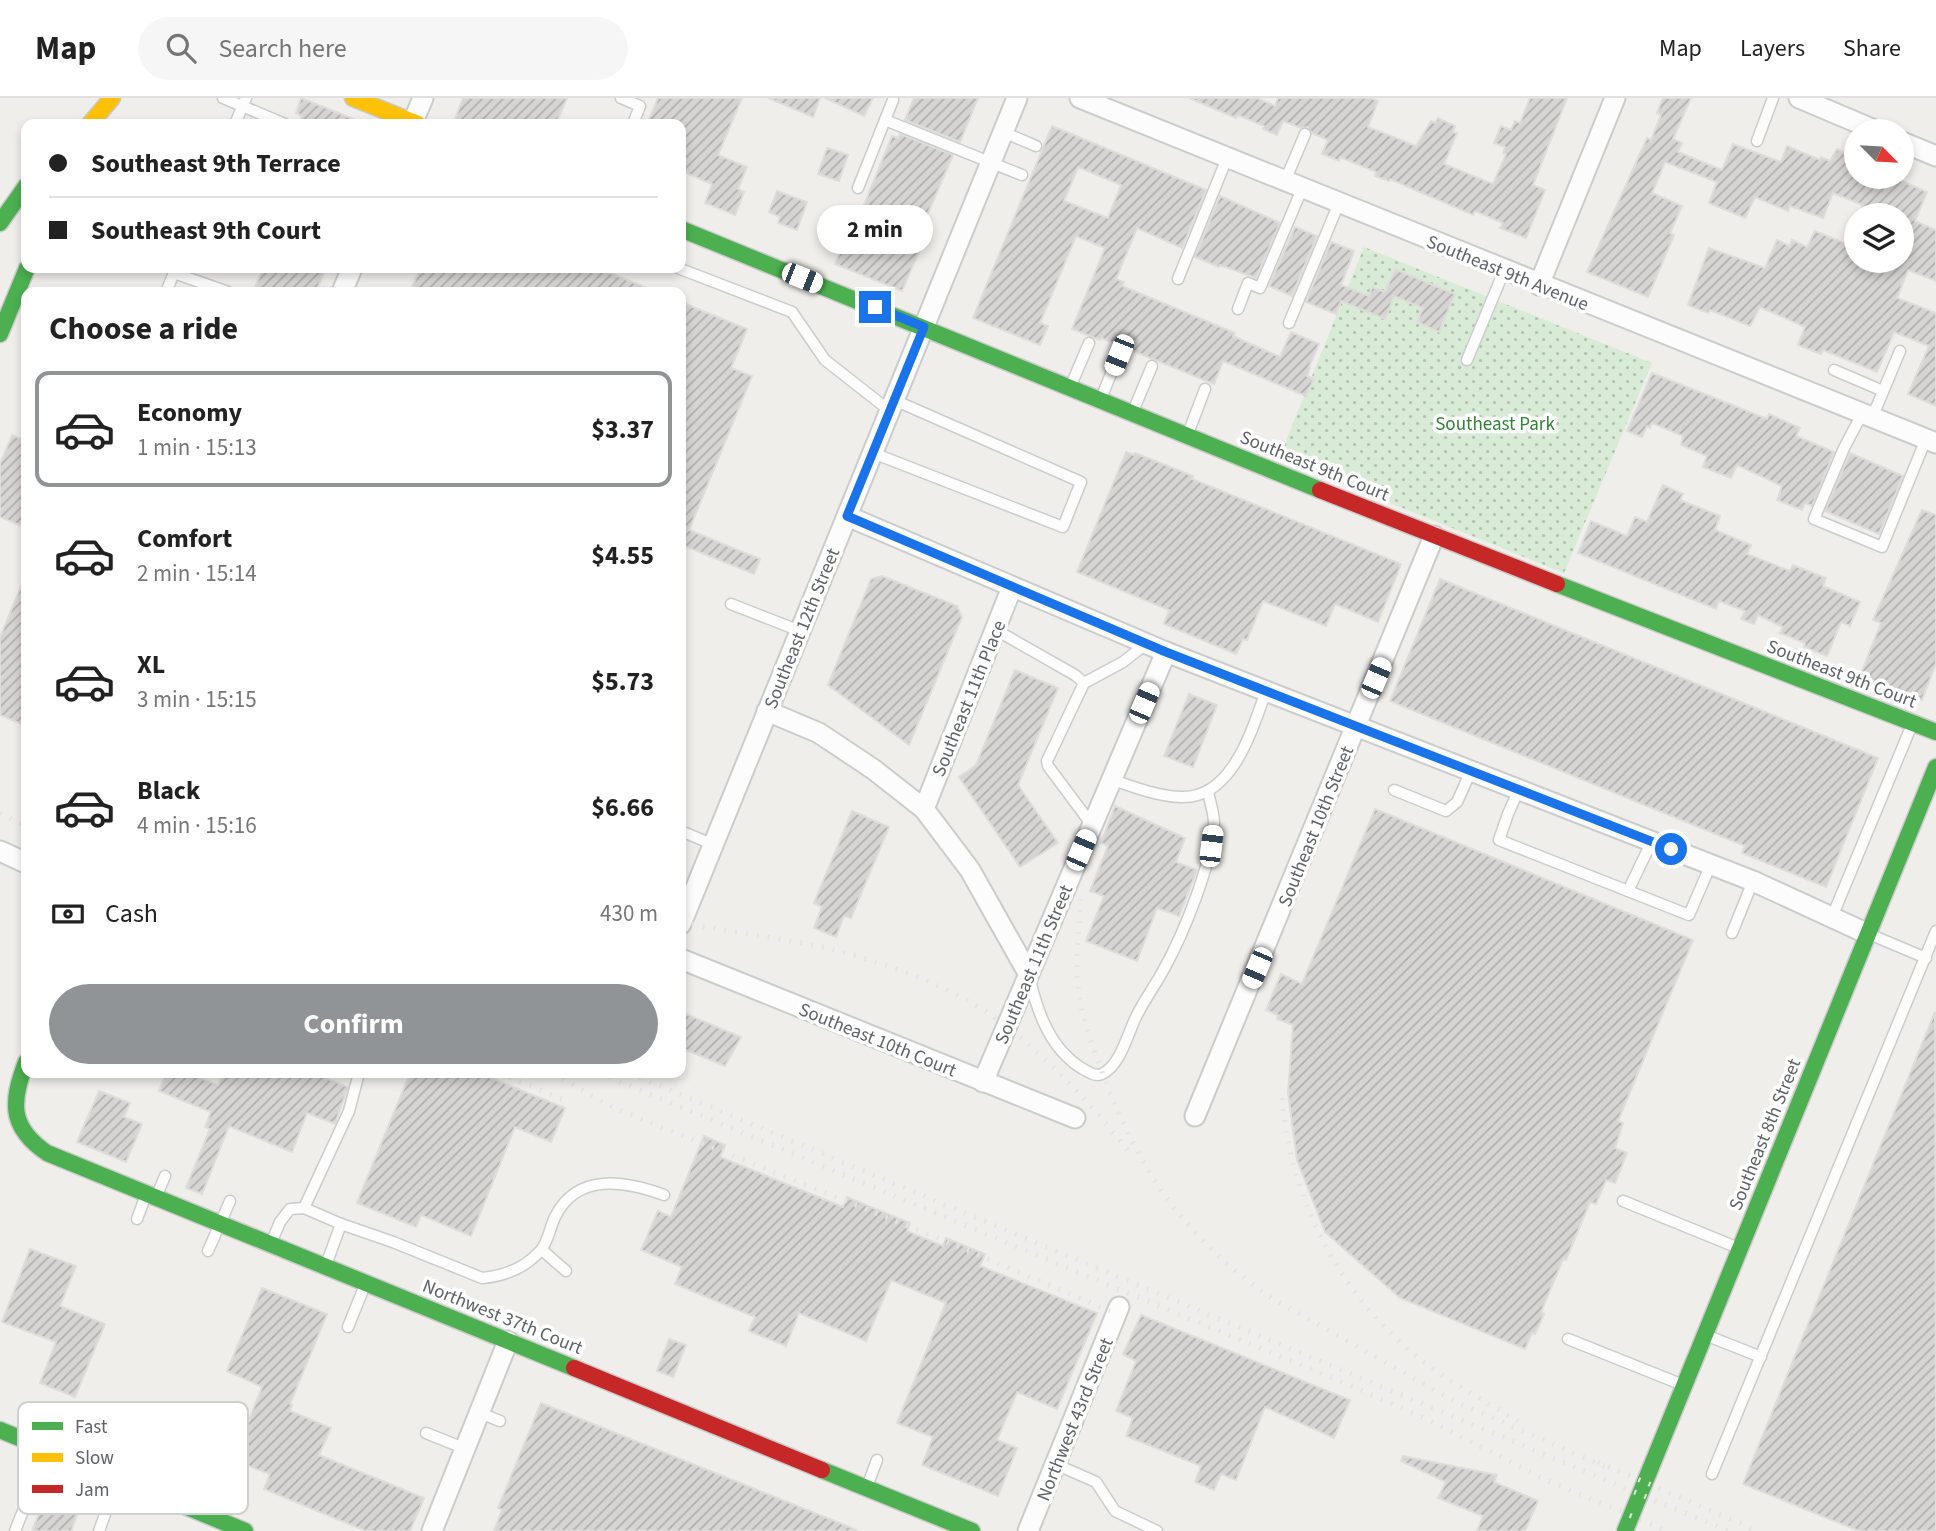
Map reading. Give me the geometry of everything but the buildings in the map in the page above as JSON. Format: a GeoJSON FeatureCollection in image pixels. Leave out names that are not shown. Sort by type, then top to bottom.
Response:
{"type":"FeatureCollection","features":[{"type":"Feature","properties":{"kind":"main road"},"geometry":{"type":"LineString","coordinates":[[94,119],[111,98]]}},
{"type":"Feature","properties":{"kind":"main road"},"geometry":{"type":"LineString","coordinates":[[106,119],[118,98]]}},
{"type":"Feature","properties":{"kind":"main road"},"geometry":{"type":"LineString","coordinates":[[353,98],[402,119]]}},
{"type":"Feature","properties":{"kind":"main road"},"geometry":{"type":"LineString","coordinates":[[0,223],[21,193]]}},
{"type":"Feature","properties":{"kind":"main road","name":"Southeast 9th Court"},"geometry":{"type":"LineString","coordinates":[[686,231],[1434,536],[1936,732]]}},
{"type":"Feature","properties":{"kind":"main road"},"geometry":{"type":"LineString","coordinates":[[0,334],[25,273]]}},
{"type":"Feature","properties":{"kind":"main road","name":"Southeast 8th Street"},"geometry":{"type":"LineString","coordinates":[[1628,1523],[1936,767]]}},
{"type":"Feature","properties":{"kind":"main road","name":"Northwest 37th Court"},"geometry":{"type":"LineString","coordinates":[[21,1074],[17,1084],[15,1112],[23,1133],[36,1147],[47,1153],[972,1531]]}},
{"type":"Feature","properties":{"kind":"main road"},"geometry":{"type":"LineString","coordinates":[[0,1430],[18,1438]]}},
{"type":"Feature","properties":{"kind":"main road"},"geometry":{"type":"LineString","coordinates":[[204,1514],[245,1531]]}},
{"type":"Feature","properties":{"kind":"street"},"geometry":{"type":"LineString","coordinates":[[416,119],[423,98]]}},
{"type":"Feature","properties":{"kind":"street","name":"Southeast 12th Street"},"geometry":{"type":"LineString","coordinates":[[686,912],[1017,98]]}},
{"type":"Feature","properties":{"kind":"street","name":"Southeast 9th Avenue"},"geometry":{"type":"LineString","coordinates":[[1080,98],[1931,441]]}},
{"type":"Feature","properties":{"kind":"street"},"geometry":{"type":"LineString","coordinates":[[1539,285],[1615,98]]}},
{"type":"Feature","properties":{"kind":"street"},"geometry":{"type":"LineString","coordinates":[[1800,98],[1849,119]]}},
{"type":"Feature","properties":{"kind":"street"},"geometry":{"type":"LineString","coordinates":[[1914,147],[1936,156]]}},
{"type":"Feature","properties":{"kind":"street"},"geometry":{"type":"LineString","coordinates":[[847,516],[1146,644],[1753,881],[1868,934]]}},
{"type":"Feature","properties":{"kind":"street","name":"Southeast 10th Street"},"geometry":{"type":"LineString","coordinates":[[1195,1116],[1434,536]]}},
{"type":"Feature","properties":{"kind":"street","name":"Southeast 11th Place"},"geometry":{"type":"LineString","coordinates":[[924,809],[1012,587]]}},
{"type":"Feature","properties":{"kind":"street","name":"Southeast 11th Street"},"geometry":{"type":"LineString","coordinates":[[983,1082],[1166,652]]}},
{"type":"Feature","properties":{"kind":"street"},"geometry":{"type":"LineString","coordinates":[[767,711],[819,733],[873,769],[924,809],[970,870],[1028,973]]}},
{"type":"Feature","properties":{"kind":"street"},"geometry":{"type":"LineString","coordinates":[[0,851],[21,861]]}},
{"type":"Feature","properties":{"kind":"street","name":"Southeast 10th Court"},"geometry":{"type":"LineString","coordinates":[[686,961],[1075,1118]]}},
{"type":"Feature","properties":{"kind":"street","name":"Northwest 43rd Street"},"geometry":{"type":"LineString","coordinates":[[1028,1531],[1119,1307]]}},
{"type":"Feature","properties":{"kind":"street"},"geometry":{"type":"LineString","coordinates":[[432,1531],[508,1341]]}},
{"type":"Feature","properties":{"kind":"lane"},"geometry":{"type":"LineString","coordinates":[[223,98],[244,102],[276,119]]}},
{"type":"Feature","properties":{"kind":"lane"},"geometry":{"type":"LineString","coordinates":[[621,98],[640,106],[635,119]]}},
{"type":"Feature","properties":{"kind":"lane"},"geometry":{"type":"LineString","coordinates":[[1757,141],[1773,98]]}},
{"type":"Feature","properties":{"kind":"lane"},"geometry":{"type":"LineString","coordinates":[[858,188],[893,100]]}},
{"type":"Feature","properties":{"kind":"lane"},"geometry":{"type":"LineString","coordinates":[[237,119],[244,102]]}},
{"type":"Feature","properties":{"kind":"lane"},"geometry":{"type":"LineString","coordinates":[[885,120],[1022,175]]}},
{"type":"Feature","properties":{"kind":"lane"},"geometry":{"type":"LineString","coordinates":[[1003,132],[1036,146]]}},
{"type":"Feature","properties":{"kind":"lane"},"geometry":{"type":"LineString","coordinates":[[1237,309],[1248,283],[1260,288],[1294,185],[1305,134]]}},
{"type":"Feature","properties":{"kind":"lane"},"geometry":{"type":"LineString","coordinates":[[1178,279],[1227,158]]}},
{"type":"Feature","properties":{"kind":"lane"},"geometry":{"type":"LineString","coordinates":[[1289,323],[1339,203]]}},
{"type":"Feature","properties":{"kind":"lane"},"geometry":{"type":"LineString","coordinates":[[686,271],[792,312],[825,360],[892,405],[1081,482],[1063,527],[873,453]]}},
{"type":"Feature","properties":{"kind":"lane"},"geometry":{"type":"LineString","coordinates":[[1467,360],[1504,271]]}},
{"type":"Feature","properties":{"kind":"lane"},"geometry":{"type":"LineString","coordinates":[[182,273],[216,287]]}},
{"type":"Feature","properties":{"kind":"lane"},"geometry":{"type":"LineString","coordinates":[[1070,387],[1089,343]]}},
{"type":"Feature","properties":{"kind":"lane"},"geometry":{"type":"LineString","coordinates":[[1900,351],[1883,391],[1843,448],[1814,519],[1882,547],[1931,441]]}},
{"type":"Feature","properties":{"kind":"lane"},"geometry":{"type":"LineString","coordinates":[[1101,399],[1119,355]]}},
{"type":"Feature","properties":{"kind":"lane"},"geometry":{"type":"LineString","coordinates":[[1132,412],[1152,366]]}},
{"type":"Feature","properties":{"kind":"lane"},"geometry":{"type":"LineString","coordinates":[[1834,370],[1883,391]]}},
{"type":"Feature","properties":{"kind":"lane"},"geometry":{"type":"LineString","coordinates":[[1188,435],[1205,389]]}},
{"type":"Feature","properties":{"kind":"lane"},"geometry":{"type":"LineString","coordinates":[[731,604],[800,631]]}},
{"type":"Feature","properties":{"kind":"lane"},"geometry":{"type":"LineString","coordinates":[[996,630],[1065,669],[1084,683]]}},
{"type":"Feature","properties":{"kind":"lane"},"geometry":{"type":"LineString","coordinates":[[1092,825],[1047,761],[1084,683],[1123,662],[1146,644]]}},
{"type":"Feature","properties":{"kind":"lane"},"geometry":{"type":"LineString","coordinates":[[1111,779],[1179,797],[1208,792],[1223,779],[1247,741],[1266,691]]}},
{"type":"Feature","properties":{"kind":"lane"},"geometry":{"type":"LineString","coordinates":[[1832,917],[1913,723]]}},
{"type":"Feature","properties":{"kind":"lane"},"geometry":{"type":"LineString","coordinates":[[1394,790],[1446,811],[1457,802],[1471,771]]}},
{"type":"Feature","properties":{"kind":"lane"},"geometry":{"type":"LineString","coordinates":[[1519,789],[1499,840],[1689,915],[1711,864]]}},
{"type":"Feature","properties":{"kind":"lane"},"geometry":{"type":"LineString","coordinates":[[1028,973],[1035,1004],[1045,1028],[1061,1051],[1093,1075],[1102,1074],[1116,1061],[1138,1013],[1166,967],[1198,891],[1211,846],[1214,821],[1208,792]]}},
{"type":"Feature","properties":{"kind":"lane"},"geometry":{"type":"LineString","coordinates":[[686,833],[713,845]]}},
{"type":"Feature","properties":{"kind":"lane"},"geometry":{"type":"LineString","coordinates":[[1628,891],[1652,841]]}},
{"type":"Feature","properties":{"kind":"lane"},"geometry":{"type":"LineString","coordinates":[[1732,933],[1753,881]]}},
{"type":"Feature","properties":{"kind":"lane"},"geometry":{"type":"LineString","coordinates":[[1712,1474],[1936,931]]}},
{"type":"Feature","properties":{"kind":"lane"},"geometry":{"type":"LineString","coordinates":[[1868,934],[1926,958]]}},
{"type":"Feature","properties":{"kind":"lane"},"geometry":{"type":"LineString","coordinates":[[304,1208],[349,1111],[358,1078]]}},
{"type":"Feature","properties":{"kind":"lane"},"geometry":{"type":"LineString","coordinates":[[136,1219],[165,1176]]}},
{"type":"Feature","properties":{"kind":"lane"},"geometry":{"type":"LineString","coordinates":[[271,1245],[280,1222],[290,1209],[304,1208],[482,1278],[497,1277],[519,1268],[542,1250],[556,1215],[571,1194],[603,1182],[637,1186],[664,1195]]}},
{"type":"Feature","properties":{"kind":"lane"},"geometry":{"type":"LineString","coordinates":[[208,1251],[230,1201]]}},
{"type":"Feature","properties":{"kind":"lane"},"geometry":{"type":"LineString","coordinates":[[1623,1201],[1740,1249]]}},
{"type":"Feature","properties":{"kind":"lane"},"geometry":{"type":"LineString","coordinates":[[325,1267],[341,1224]]}},
{"type":"Feature","properties":{"kind":"lane"},"geometry":{"type":"LineString","coordinates":[[542,1250],[566,1270]]}},
{"type":"Feature","properties":{"kind":"lane"},"geometry":{"type":"LineString","coordinates":[[348,1327],[366,1284]]}},
{"type":"Feature","properties":{"kind":"lane"},"geometry":{"type":"LineString","coordinates":[[1704,1335],[1762,1357]]}},
{"type":"Feature","properties":{"kind":"lane"},"geometry":{"type":"LineString","coordinates":[[1568,1339],[1684,1385]]}},
{"type":"Feature","properties":{"kind":"lane"},"geometry":{"type":"LineString","coordinates":[[480,1413],[500,1421]]}},
{"type":"Feature","properties":{"kind":"lane"},"geometry":{"type":"LineString","coordinates":[[426,1433],[466,1449]]}},
{"type":"Feature","properties":{"kind":"lane"},"geometry":{"type":"LineString","coordinates":[[866,1488],[877,1460]]}},
{"type":"Feature","properties":{"kind":"lane"},"geometry":{"type":"LineString","coordinates":[[1055,1464],[1096,1482],[1115,1511],[1157,1531]]}},
{"type":"Feature","properties":{"kind":"lane"},"geometry":{"type":"LineString","coordinates":[[15,1531],[22,1514]]}},
{"type":"Feature","properties":{"kind":"lane"},"geometry":{"type":"LineString","coordinates":[[99,1531],[106,1514]]}},
{"type":"Feature","properties":{"kind":"green space","name":"Southeast Park"},"geometry":{"type":"Polygon","coordinates":[[[1364,247],[1652,363],[1564,573],[1279,458],[1364,247]]]}},
{"type":"Feature","properties":{"kind":"railway"},"geometry":{"type":"LineString","coordinates":[[0,813],[21,824]]}},
{"type":"Feature","properties":{"kind":"railway"},"geometry":{"type":"LineString","coordinates":[[1081,899],[1077,947],[1078,983],[1083,1015],[1092,1044],[1132,1141],[1168,1200],[1190,1227],[1242,1276],[1273,1299],[1454,1401],[1606,1467]]}},
{"type":"Feature","properties":{"kind":"railway"},"geometry":{"type":"LineString","coordinates":[[686,923],[846,953],[895,968],[965,999],[1007,1026],[1039,1053],[1129,1152]]}},
{"type":"Feature","properties":{"kind":"railway"},"geometry":{"type":"LineString","coordinates":[[511,1078],[567,1101]]}},
{"type":"Feature","properties":{"kind":"railway"},"geometry":{"type":"LineString","coordinates":[[561,1078],[624,1112],[953,1244],[1110,1311]]}},
{"type":"Feature","properties":{"kind":"railway"},"geometry":{"type":"LineString","coordinates":[[611,1078],[1361,1390],[1426,1419],[1546,1480],[1667,1531]]}},
{"type":"Feature","properties":{"kind":"railway"},"geometry":{"type":"LineString","coordinates":[[641,1078],[1728,1531]]}},
{"type":"Feature","properties":{"kind":"railway"},"geometry":{"type":"LineString","coordinates":[[1282,1098],[1296,1175],[1327,1248],[1347,1281],[1371,1313],[1429,1366],[1520,1422]]}},
{"type":"Feature","properties":{"kind":"railway"},"geometry":{"type":"LineString","coordinates":[[1598,1462],[1758,1531]]}},
{"type":"Feature","properties":{"kind":"traffic: fast"},"geometry":{"type":"LineString","coordinates":[[0,223],[21,193]]}},
{"type":"Feature","properties":{"kind":"traffic: fast"},"geometry":{"type":"LineString","coordinates":[[686,231],[1320,490]]}},
{"type":"Feature","properties":{"kind":"traffic: fast"},"geometry":{"type":"LineString","coordinates":[[0,334],[25,273]]}},
{"type":"Feature","properties":{"kind":"traffic: fast"},"geometry":{"type":"LineString","coordinates":[[1557,584],[1936,732]]}},
{"type":"Feature","properties":{"kind":"traffic: fast"},"geometry":{"type":"LineString","coordinates":[[1625,1531],[1936,767]]}},
{"type":"Feature","properties":{"kind":"traffic: fast"},"geometry":{"type":"LineString","coordinates":[[21,1076],[16,1102],[20,1123],[26,1133],[47,1153],[574,1368]]}},
{"type":"Feature","properties":{"kind":"traffic: fast"},"geometry":{"type":"LineString","coordinates":[[0,1430],[18,1437]]}},
{"type":"Feature","properties":{"kind":"traffic: fast"},"geometry":{"type":"LineString","coordinates":[[822,1470],[972,1531]]}},
{"type":"Feature","properties":{"kind":"traffic: fast"},"geometry":{"type":"LineString","coordinates":[[204,1514],[245,1531]]}},
{"type":"Feature","properties":{"kind":"traffic: slow"},"geometry":{"type":"LineString","coordinates":[[94,119],[112,98]]}},
{"type":"Feature","properties":{"kind":"traffic: slow"},"geometry":{"type":"LineString","coordinates":[[353,98],[406,119]]}},
{"type":"Feature","properties":{"kind":"traffic: jam"},"geometry":{"type":"LineString","coordinates":[[1320,490],[1557,584]]}},
{"type":"Feature","properties":{"kind":"traffic: jam"},"geometry":{"type":"LineString","coordinates":[[574,1368],[822,1470]]}},
{"type":"Feature","properties":{"kind":"route"},"geometry":{"type":"LineString","coordinates":[[875,307],[924,327],[847,516],[1166,652],[1671,849]]}}]}
